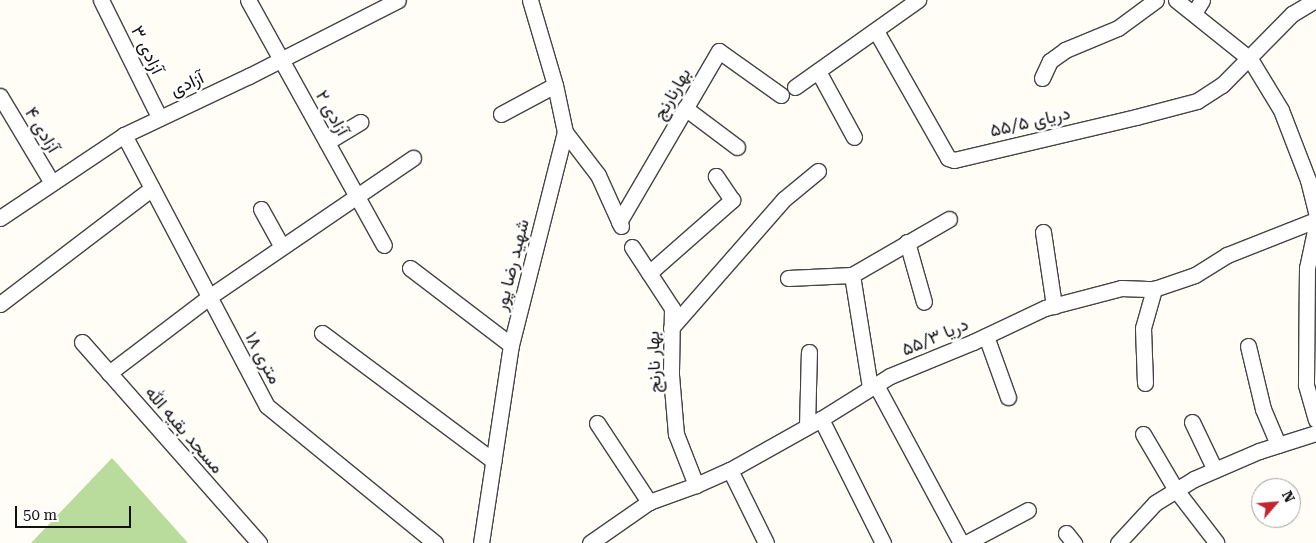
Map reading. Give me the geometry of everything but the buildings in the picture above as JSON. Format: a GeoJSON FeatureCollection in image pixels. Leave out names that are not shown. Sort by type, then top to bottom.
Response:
{"type":"FeatureCollection","features":[{"type":"Feature","properties":{"kind":"street","name":"آزادی ۳"},"geometry":{"type":"LineString","coordinates":[[101,0],[160,117]]}},
{"type":"Feature","properties":{"kind":"street","name":"آزادی ۲"},"geometry":{"type":"LineString","coordinates":[[248,0],[384,245]]}},
{"type":"Feature","properties":{"kind":"street","name":"شهید رضا پور"},"geometry":{"type":"LineString","coordinates":[[481,543],[511,345],[565,132],[530,0]]}},
{"type":"Feature","properties":{"kind":"street"},"geometry":{"type":"LineString","coordinates":[[795,87],[918,0]]}},
{"type":"Feature","properties":{"kind":"street"},"geometry":{"type":"LineString","coordinates":[[1042,78],[1050,61],[1065,50],[1118,28],[1156,0]]}},
{"type":"Feature","properties":{"kind":"street"},"geometry":{"type":"LineString","coordinates":[[1176,0],[1198,6],[1250,59],[1281,110],[1315,204]]}},
{"type":"Feature","properties":{"kind":"street","name":"دریای ۵۵/۵"},"geometry":{"type":"LineString","coordinates":[[876,31],[948,158],[954,160],[1136,117],[1197,100],[1222,85],[1250,59],[1292,14],[1315,0]]}},
{"type":"Feature","properties":{"kind":"street","name":"آزادی"},"geometry":{"type":"LineString","coordinates":[[0,218],[124,135],[281,60],[390,2]]}},
{"type":"Feature","properties":{"kind":"street","name":"بهارنارنج"},"geometry":{"type":"LineString","coordinates":[[565,132],[598,175],[620,224],[719,51],[781,95]]}},
{"type":"Feature","properties":{"kind":"street"},"geometry":{"type":"LineString","coordinates":[[818,71],[854,137]]}},
{"type":"Feature","properties":{"kind":"street"},"geometry":{"type":"LineString","coordinates":[[501,114],[554,85]]}},
{"type":"Feature","properties":{"kind":"street","name":"آزادی ۴"},"geometry":{"type":"LineString","coordinates":[[0,96],[52,184]]}},
{"type":"Feature","properties":{"kind":"street"},"geometry":{"type":"LineString","coordinates":[[685,108],[737,147]]}},
{"type":"Feature","properties":{"kind":"street"},"geometry":{"type":"LineString","coordinates":[[327,142],[360,122]]}},
{"type":"Feature","properties":{"kind":"street","name":"۱۸ متری"},"geometry":{"type":"LineString","coordinates":[[124,135],[267,406],[435,543]]}},
{"type":"Feature","properties":{"kind":"street"},"geometry":{"type":"LineString","coordinates":[[109,373],[209,296],[414,158]]}},
{"type":"Feature","properties":{"kind":"street"},"geometry":{"type":"LineString","coordinates":[[671,328],[784,199],[818,171]]}},
{"type":"Feature","properties":{"kind":"street"},"geometry":{"type":"LineString","coordinates":[[649,274],[732,200],[716,176]]}},
{"type":"Feature","properties":{"kind":"street"},"geometry":{"type":"LineString","coordinates":[[0,304],[152,188]]}},
{"type":"Feature","properties":{"kind":"street"},"geometry":{"type":"LineString","coordinates":[[261,209],[282,247]]}},
{"type":"Feature","properties":{"kind":"street"},"geometry":{"type":"LineString","coordinates":[[788,278],[852,275],[949,219]]}},
{"type":"Feature","properties":{"kind":"street","name":"دریا ۵۵/۳"},"geometry":{"type":"LineString","coordinates":[[590,543],[649,502],[730,470],[890,376],[1054,306],[1121,288],[1154,289],[1195,275],[1228,255],[1316,220]]}},
{"type":"Feature","properties":{"kind":"street"},"geometry":{"type":"LineString","coordinates":[[1316,226],[1312,267],[1311,383],[1316,420]]}},
{"type":"Feature","properties":{"kind":"street"},"geometry":{"type":"LineString","coordinates":[[1043,232],[1054,306]]}},
{"type":"Feature","properties":{"kind":"street"},"geometry":{"type":"LineString","coordinates":[[907,242],[924,302]]}},
{"type":"Feature","properties":{"kind":"street","name":"بهار نارنج"},"geometry":{"type":"LineString","coordinates":[[632,247],[672,308],[671,375],[676,434],[696,485]]}},
{"type":"Feature","properties":{"kind":"street"},"geometry":{"type":"LineString","coordinates":[[410,268],[511,345]]}},
{"type":"Feature","properties":{"kind":"street"},"geometry":{"type":"LineString","coordinates":[[852,275],[873,387],[961,543]]}},
{"type":"Feature","properties":{"kind":"street"},"geometry":{"type":"LineString","coordinates":[[1145,383],[1142,328],[1154,289]]}},
{"type":"Feature","properties":{"kind":"street"},"geometry":{"type":"LineString","coordinates":[[322,334],[494,461]]}},
{"type":"Feature","properties":{"kind":"street"},"geometry":{"type":"LineString","coordinates":[[986,336],[1008,397]]}},
{"type":"Feature","properties":{"kind":"street","name":"مسجد بقیه الله"},"geometry":{"type":"LineString","coordinates":[[82,342],[258,543]]}},
{"type":"Feature","properties":{"kind":"street"},"geometry":{"type":"LineString","coordinates":[[1248,346],[1263,409],[1278,445]]}},
{"type":"Feature","properties":{"kind":"street"},"geometry":{"type":"LineString","coordinates":[[809,352],[814,422],[883,543]]}},
{"type":"Feature","properties":{"kind":"street"},"geometry":{"type":"LineString","coordinates":[[1192,422],[1215,470]]}},
{"type":"Feature","properties":{"kind":"street"},"geometry":{"type":"LineString","coordinates":[[597,423],[649,502]]}},
{"type":"Feature","properties":{"kind":"street"},"geometry":{"type":"LineString","coordinates":[[1118,543],[1154,503],[1176,490],[1215,470],[1278,445],[1316,433]]}},
{"type":"Feature","properties":{"kind":"street"},"geometry":{"type":"LineString","coordinates":[[1143,434],[1176,490],[1216,542]]}},
{"type":"Feature","properties":{"kind":"street"},"geometry":{"type":"LineString","coordinates":[[730,470],[766,543]]}},
{"type":"Feature","properties":{"kind":"street"},"geometry":{"type":"LineString","coordinates":[[966,543],[1028,510]]}},
{"type":"Feature","properties":{"kind":"green space"},"geometry":{"type":"Polygon","coordinates":[[[112,458],[188,543],[31,543],[112,458]]]}}]}
